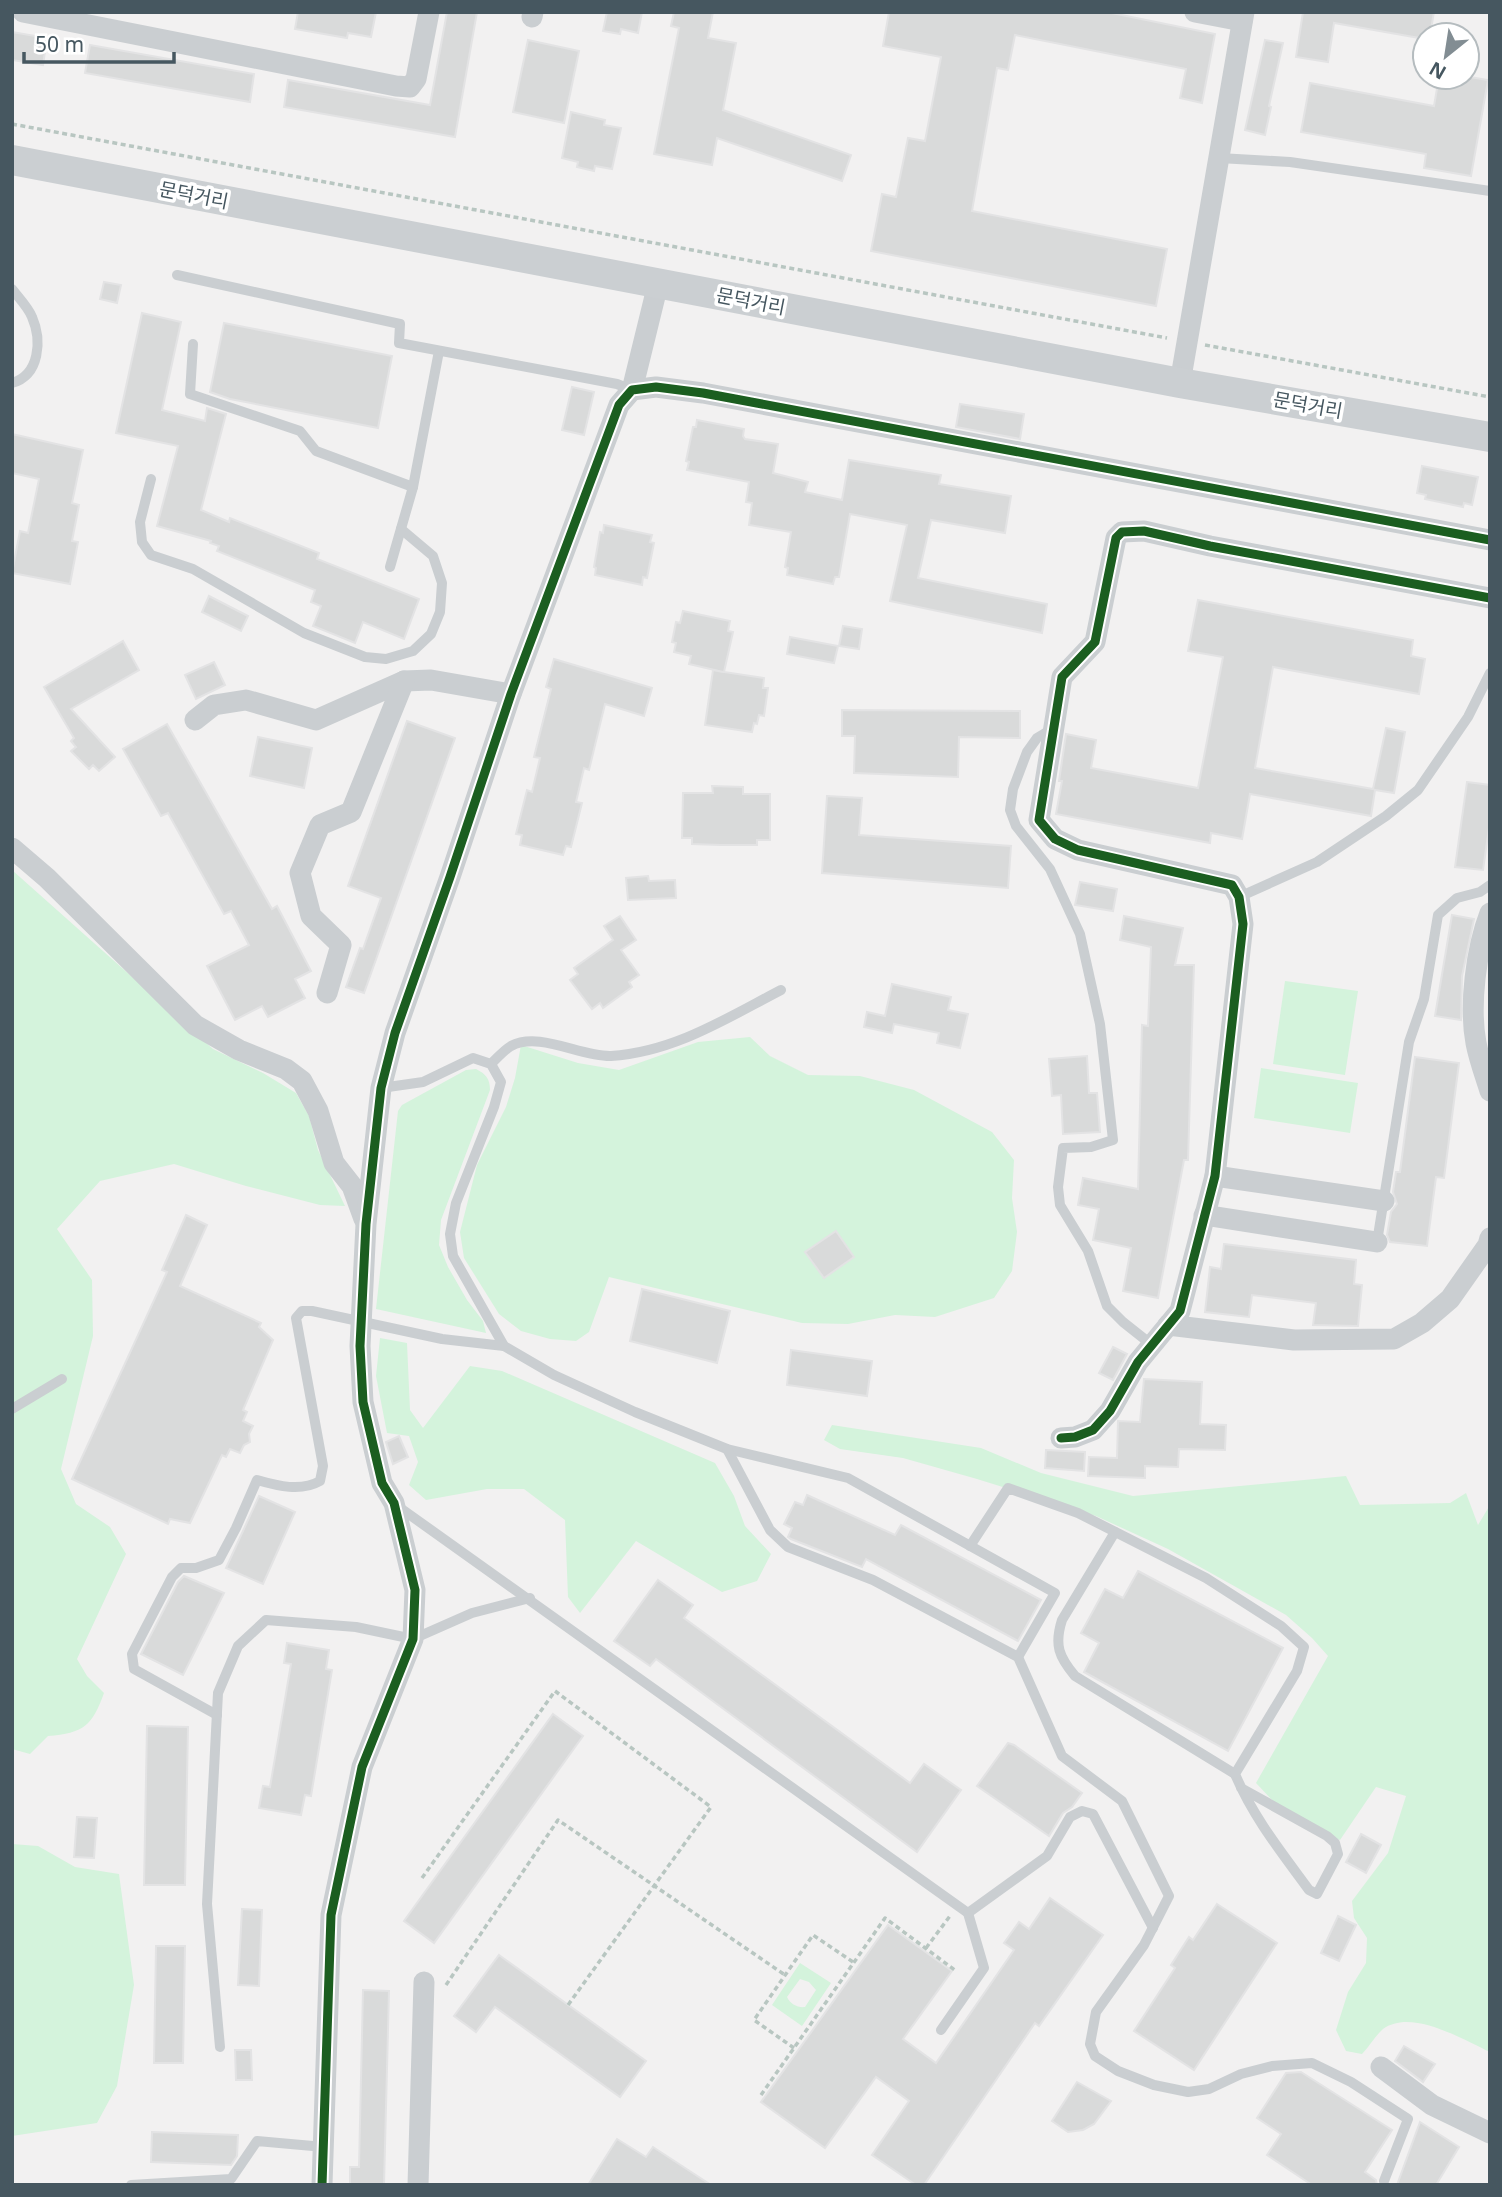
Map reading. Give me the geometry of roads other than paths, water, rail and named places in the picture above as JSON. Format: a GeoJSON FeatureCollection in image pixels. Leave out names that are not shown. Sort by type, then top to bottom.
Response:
{"type":"FeatureCollection","features":[{"type":"Feature","properties":{"kind":"main road","name":"문덕거리"},"geometry":{"type":"LineString","coordinates":[[12,160],[1180,383],[1490,437]]}},
{"type":"Feature","properties":{"kind":"street"},"geometry":{"type":"LineString","coordinates":[[23,12],[410,87],[416,79],[429,12]]}},
{"type":"Feature","properties":{"kind":"street"},"geometry":{"type":"LineString","coordinates":[[1180,383],[1243,17],[1195,12]]}},
{"type":"Feature","properties":{"kind":"street"},"geometry":{"type":"LineString","coordinates":[[323,2185],[331,1915],[362,1767],[413,1639],[415,1590],[394,1503],[382,1483],[363,1402],[360,1346],[366,1224],[381,1088],[395,1033],[511,694],[619,405],[632,390],[658,284]]}},
{"type":"Feature","properties":{"kind":"street"},"geometry":{"type":"LineString","coordinates":[[632,390],[656,387],[703,393],[1490,540]]}},
{"type":"Feature","properties":{"kind":"street"},"geometry":{"type":"LineString","coordinates":[[1061,1438],[1075,1437],[1093,1430],[1110,1410],[1138,1362],[1180,1311],[1215,1176],[1243,924],[1240,897],[1232,885],[1078,850],[1055,839],[1039,820],[1062,677],[1095,642],[1111,552],[1116,538],[1122,532],[1144,531],[1210,546],[1490,598]]}},
{"type":"Feature","properties":{"kind":"street"},"geometry":{"type":"LineString","coordinates":[[195,720],[214,705],[246,700],[316,720],[404,681],[431,680],[511,694]]}},
{"type":"Feature","properties":{"kind":"street"},"geometry":{"type":"LineString","coordinates":[[327,993],[341,945],[311,916],[300,873],[320,825],[351,812],[404,681]]}},
{"type":"Feature","properties":{"kind":"street"},"geometry":{"type":"LineString","coordinates":[[12,848],[47,878],[195,1025],[239,1050],[286,1069],[302,1081],[318,1111],[334,1163],[352,1186],[366,1224]]}},
{"type":"Feature","properties":{"kind":"street"},"geometry":{"type":"LineString","coordinates":[[1490,914],[1477,964],[1473,1018],[1476,1044],[1490,1091]]}},
{"type":"Feature","properties":{"kind":"street"},"geometry":{"type":"LineString","coordinates":[[1215,1176],[1384,1201]]}},
{"type":"Feature","properties":{"kind":"street"},"geometry":{"type":"LineString","coordinates":[[1204,1215],[1377,1242]]}},
{"type":"Feature","properties":{"kind":"street"},"geometry":{"type":"LineString","coordinates":[[1168,1325],[1294,1340],[1394,1339],[1422,1323],[1451,1298],[1488,1245],[1490,1238]]}},
{"type":"Feature","properties":{"kind":"street"},"geometry":{"type":"LineString","coordinates":[[418,2185],[424,1982]]}},
{"type":"Feature","properties":{"kind":"street"},"geometry":{"type":"LineString","coordinates":[[1381,2067],[1432,2105],[1490,2133]]}},
{"type":"Feature","properties":{"kind":"lane"},"geometry":{"type":"LineString","coordinates":[[1219,158],[1290,162],[1490,191]]}},
{"type":"Feature","properties":{"kind":"lane"},"geometry":{"type":"LineString","coordinates":[[177,275],[400,324],[399,343],[617,384],[632,390]]}},
{"type":"Feature","properties":{"kind":"lane"},"geometry":{"type":"LineString","coordinates":[[12,289],[32,316],[37,338],[36,362],[27,377],[12,383]]}},
{"type":"Feature","properties":{"kind":"lane"},"geometry":{"type":"LineString","coordinates":[[193,344],[190,394],[300,431],[316,452],[413,487]]}},
{"type":"Feature","properties":{"kind":"lane"},"geometry":{"type":"LineString","coordinates":[[390,567],[413,487],[439,351]]}},
{"type":"Feature","properties":{"kind":"lane"},"geometry":{"type":"LineString","coordinates":[[150,479],[140,522],[142,542],[151,555],[193,569],[304,633],[365,657],[386,659],[413,651],[431,634],[440,612],[442,583],[433,556],[401,529]]}},
{"type":"Feature","properties":{"kind":"lane"},"geometry":{"type":"LineString","coordinates":[[1240,897],[1317,862],[1386,817],[1418,790],[1468,717],[1490,673]]}},
{"type":"Feature","properties":{"kind":"lane"},"geometry":{"type":"LineString","coordinates":[[1054,728],[1037,738],[1027,752],[1013,789],[1010,810],[1016,826],[1050,869],[1080,934],[1100,1024],[1113,1140],[1091,1146],[1063,1148],[1058,1187],[1060,1205],[1088,1251],[1107,1306],[1152,1345]]}},
{"type":"Feature","properties":{"kind":"lane"},"geometry":{"type":"LineString","coordinates":[[1377,1242],[1409,1042],[1424,999],[1438,915],[1457,898],[1480,892],[1490,885]]}},
{"type":"Feature","properties":{"kind":"lane"},"geometry":{"type":"LineString","coordinates":[[491,1064],[509,1047],[526,1040],[608,1056],[652,1051],[695,1034],[781,990]]}},
{"type":"Feature","properties":{"kind":"lane"},"geometry":{"type":"LineString","coordinates":[[381,1088],[423,1082],[472,1058],[491,1064],[501,1082],[494,1107],[456,1203],[450,1234],[453,1256],[504,1346]]}},
{"type":"Feature","properties":{"kind":"lane"},"geometry":{"type":"LineString","coordinates":[[217,1715],[134,1669],[132,1654],[172,1577],[181,1569],[195,1568],[219,1560],[257,1480],[281,1487],[310,1487],[320,1481],[323,1466],[296,1318],[302,1311],[442,1339],[504,1346],[554,1375],[635,1412],[727,1449],[848,1478],[1055,1593],[1018,1657]]}},
{"type":"Feature","properties":{"kind":"lane"},"geometry":{"type":"LineString","coordinates":[[12,1409],[62,1379]]}},
{"type":"Feature","properties":{"kind":"lane"},"geometry":{"type":"LineString","coordinates":[[727,1449],[770,1530],[788,1546],[873,1580],[1018,1657],[1062,1756],[1122,1801],[1169,1896],[1144,1945],[1096,2012],[1090,2044],[1095,2056],[1118,2071],[1154,2085],[1188,2091],[1209,2089],[1241,2074],[1272,2066],[1312,2063],[1351,2082],[1408,2119],[1384,2180]]}},
{"type":"Feature","properties":{"kind":"lane"},"geometry":{"type":"LineString","coordinates":[[970,1546],[1008,1488],[1078,1513],[1206,1578],[1281,1626],[1304,1647],[1297,1671],[1235,1774]]}},
{"type":"Feature","properties":{"kind":"lane"},"geometry":{"type":"LineString","coordinates":[[394,1503],[968,1913],[984,1968],[941,2030]]}},
{"type":"Feature","properties":{"kind":"lane"},"geometry":{"type":"LineString","coordinates":[[1115,1532],[1062,1620],[1057,1634],[1061,1658],[1075,1676],[1235,1774],[1241,1788],[1260,1822],[1309,1890],[1317,1894],[1338,1854],[1335,1843],[1241,1788]]}},
{"type":"Feature","properties":{"kind":"lane"},"geometry":{"type":"LineString","coordinates":[[220,2047],[207,1904],[218,1693],[238,1646],[266,1620],[356,1628],[413,1639],[472,1613],[530,1598]]}},
{"type":"Feature","properties":{"kind":"lane"},"geometry":{"type":"LineString","coordinates":[[968,1913],[1047,1856],[1070,1817],[1082,1811],[1093,1814],[1153,1928]]}},
{"type":"Feature","properties":{"kind":"lane"},"geometry":{"type":"LineString","coordinates":[[131,2185],[231,2179],[257,2141],[324,2147]]}}]}
